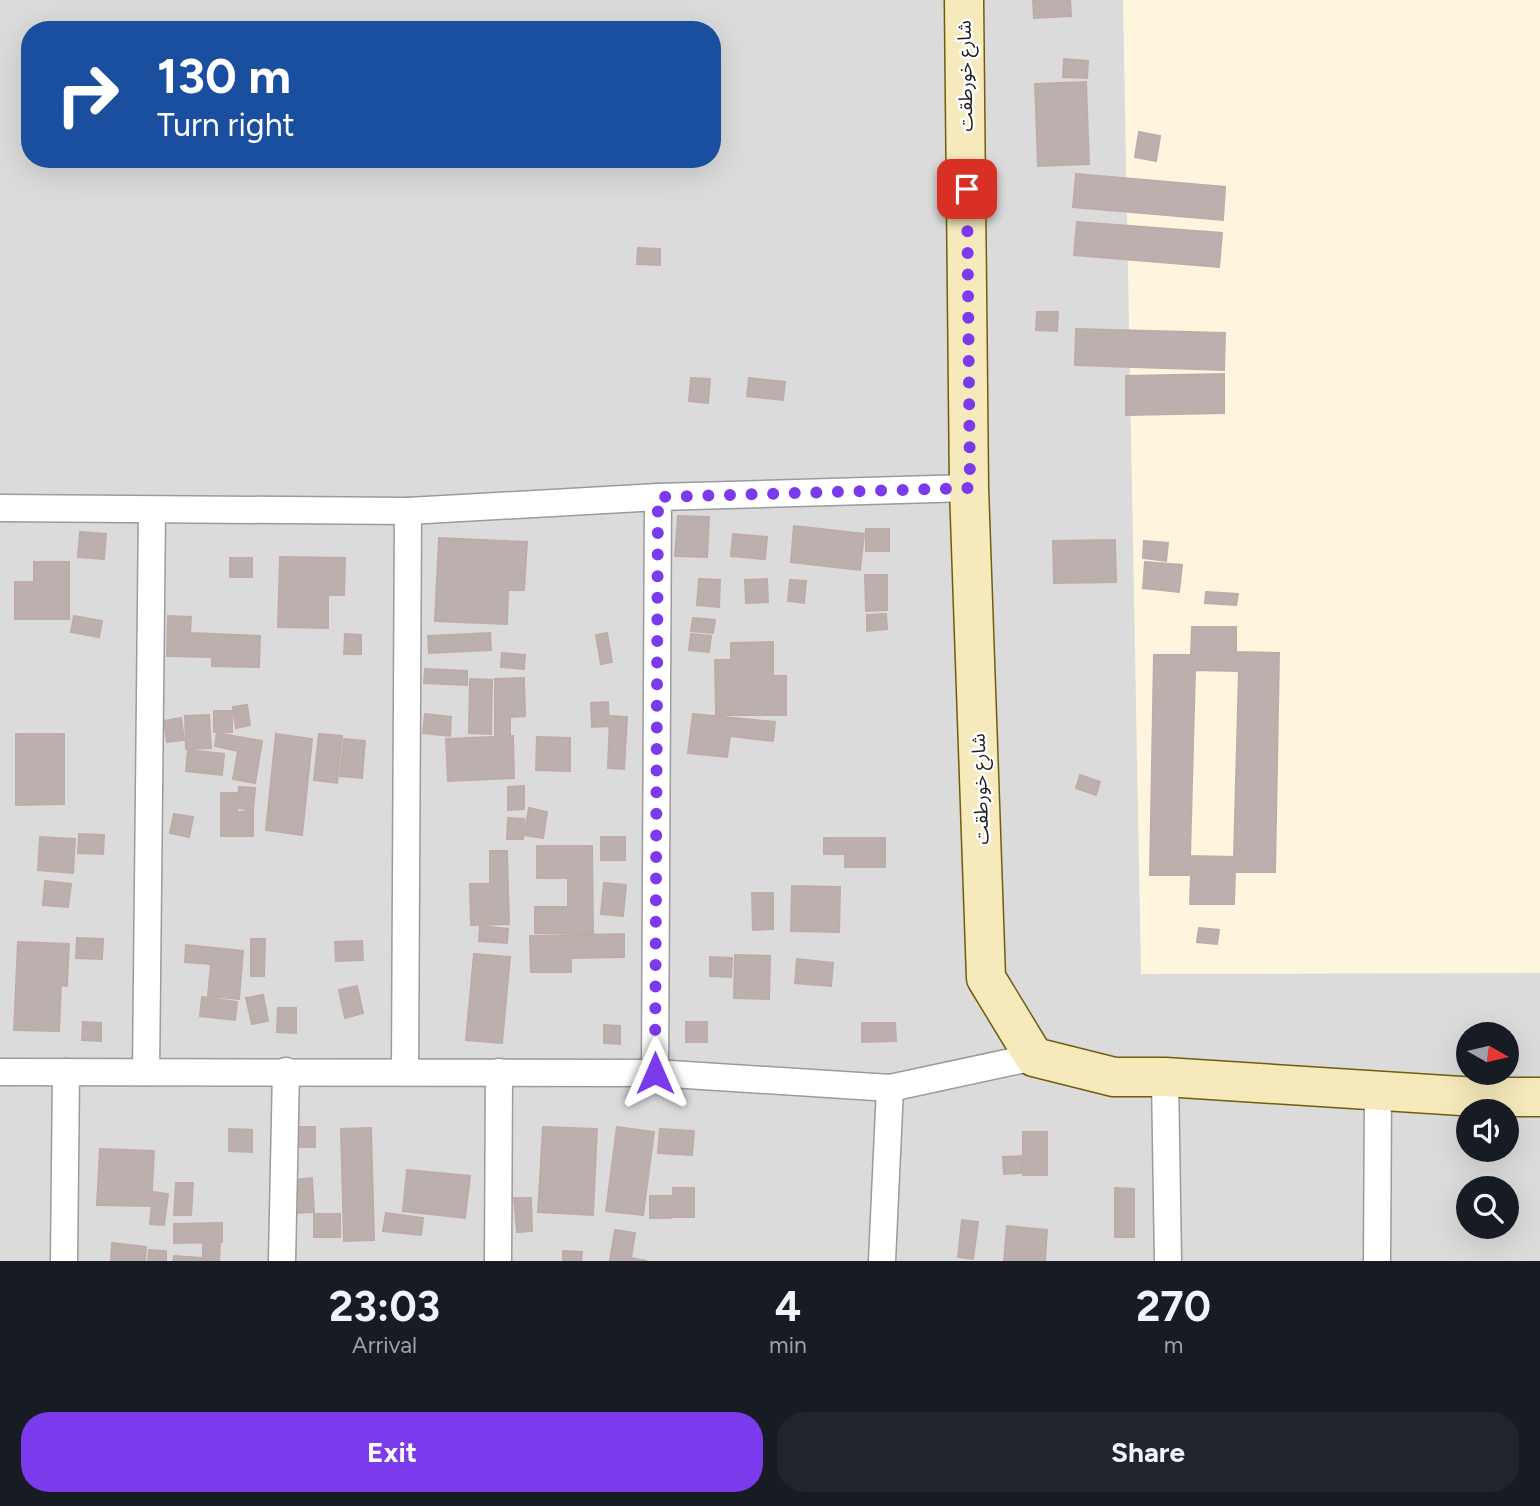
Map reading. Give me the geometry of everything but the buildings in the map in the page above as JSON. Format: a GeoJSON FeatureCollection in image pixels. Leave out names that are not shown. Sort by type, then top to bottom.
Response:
{"type":"FeatureCollection","features":[{"type":"Feature","properties":{"kind":"street","name":"شارع خورطقت"},"geometry":{"type":"LineString","coordinates":[[964,0],[970,488],[986,978],[1034,1057]]}},
{"type":"Feature","properties":{"kind":"street"},"geometry":{"type":"LineString","coordinates":[[0,508],[408,511],[658,497],[970,488]]}},
{"type":"Feature","properties":{"kind":"street"},"geometry":{"type":"LineString","coordinates":[[655,1073],[658,497]]}},
{"type":"Feature","properties":{"kind":"street"},"geometry":{"type":"LineString","coordinates":[[146,1072],[152,510]]}},
{"type":"Feature","properties":{"kind":"street"},"geometry":{"type":"LineString","coordinates":[[405,1071],[408,511]]}},
{"type":"Feature","properties":{"kind":"street"},"geometry":{"type":"LineString","coordinates":[[0,1072],[655,1073],[890,1088],[1034,1057],[1114,1077],[1165,1077],[1477,1097],[1540,1097]]}},
{"type":"Feature","properties":{"kind":"street"},"geometry":{"type":"LineString","coordinates":[[282,1261],[286,1071]]}},
{"type":"Feature","properties":{"kind":"street"},"geometry":{"type":"LineString","coordinates":[[64,1261],[66,1072]]}},
{"type":"Feature","properties":{"kind":"street"},"geometry":{"type":"LineString","coordinates":[[498,1261],[499,1072]]}},
{"type":"Feature","properties":{"kind":"street"},"geometry":{"type":"LineString","coordinates":[[1165,1077],[1168,1261]]}},
{"type":"Feature","properties":{"kind":"street"},"geometry":{"type":"LineString","coordinates":[[882,1261],[890,1088]]}},
{"type":"Feature","properties":{"kind":"street"},"geometry":{"type":"LineString","coordinates":[[1377,1261],[1378,1091]]}},
{"type":"Feature","properties":{"kind":"shaded area"},"geometry":{"type":"Polygon","coordinates":[[[0,0],[1540,0],[1540,1261],[0,1261],[0,0]]]}},
{"type":"Feature","properties":{"kind":"shaded area"},"geometry":{"type":"Polygon","coordinates":[[[1123,0],[1540,0],[1540,973],[1141,974],[1123,0]]]}},
{"type":"Feature","properties":{"kind":"route"},"geometry":{"type":"LineString","coordinates":[[655,1073],[658,497],[970,488],[967,189]]}}]}
